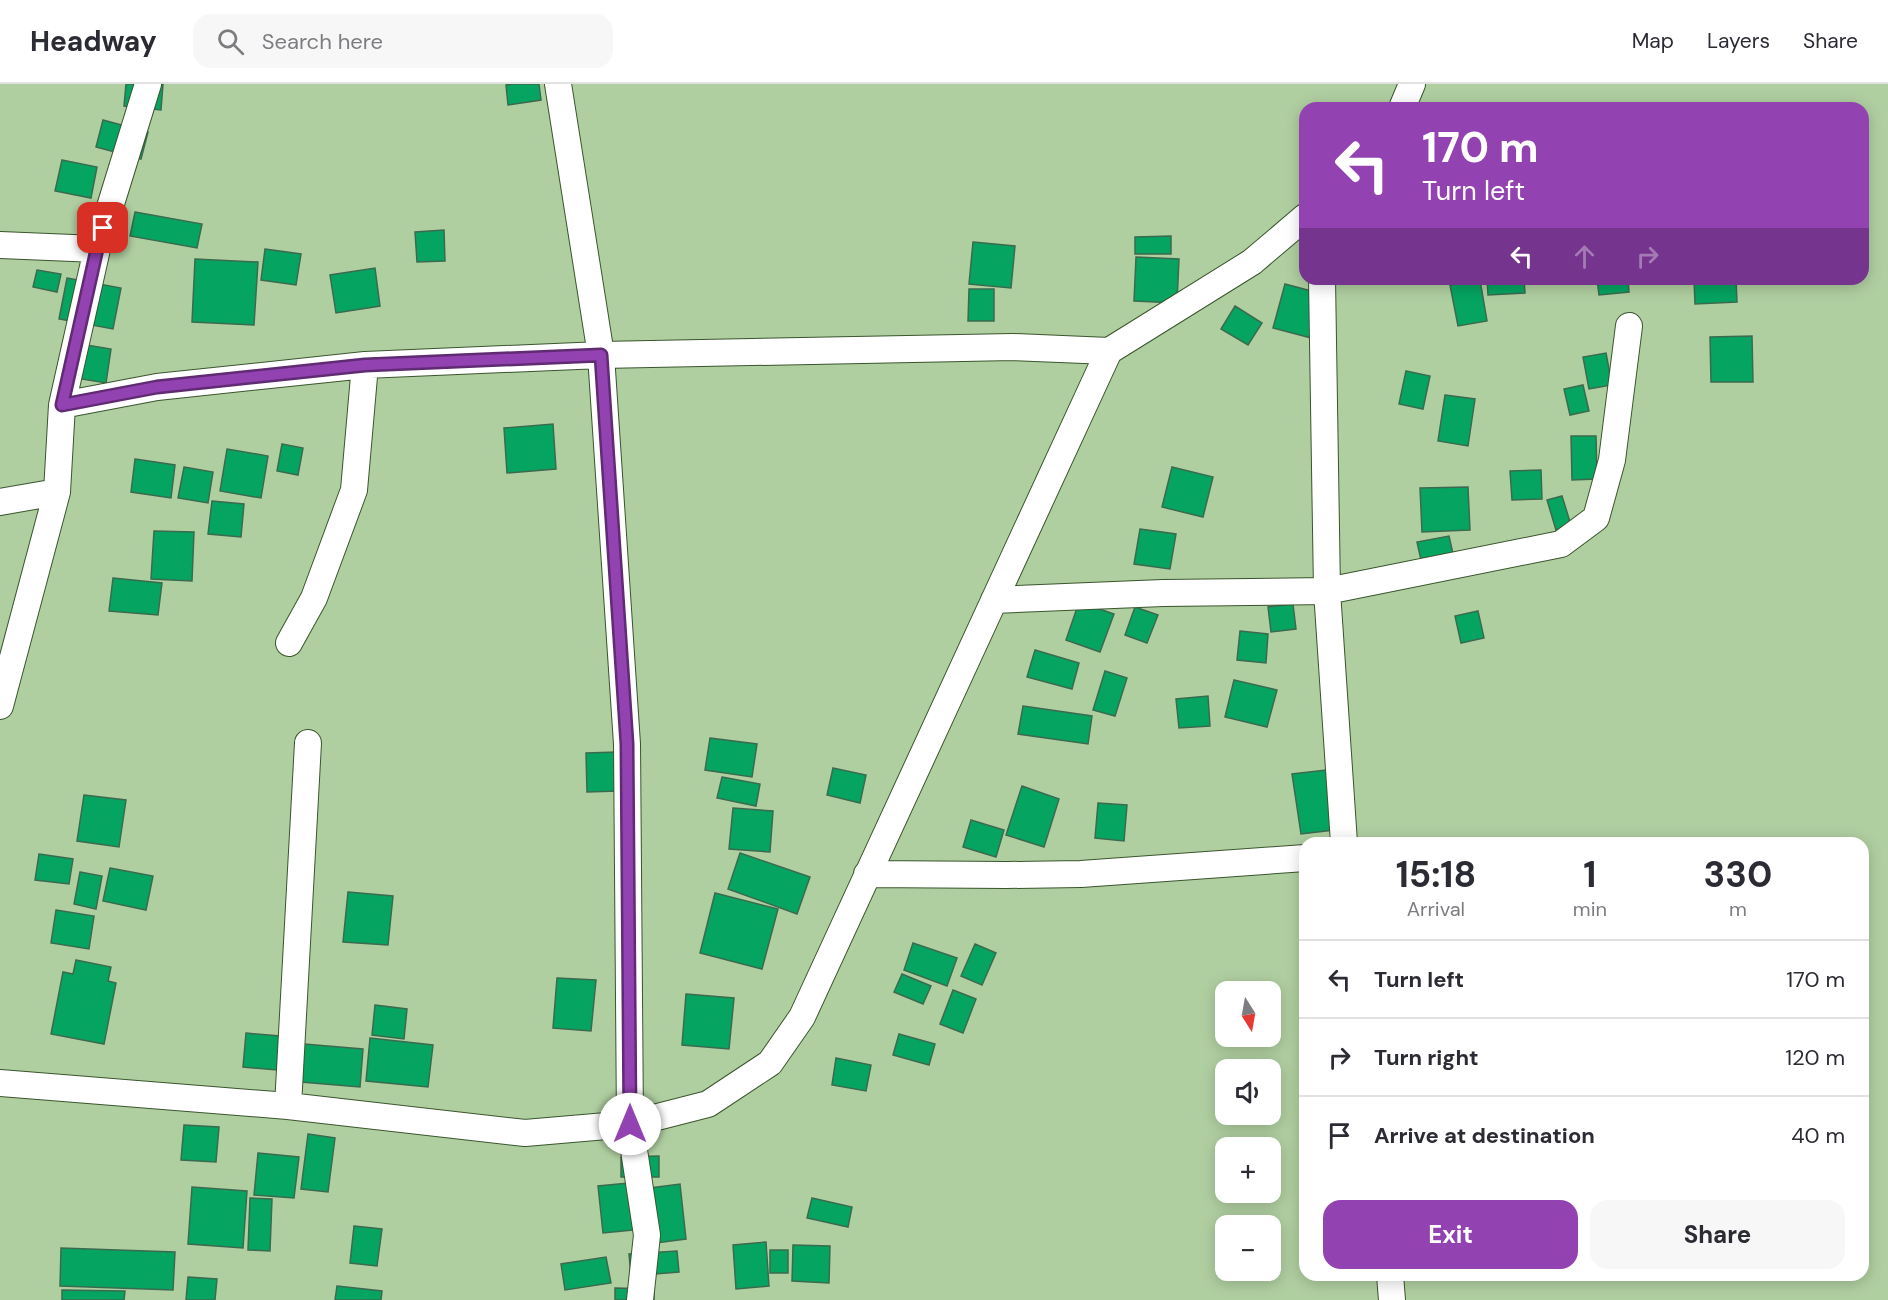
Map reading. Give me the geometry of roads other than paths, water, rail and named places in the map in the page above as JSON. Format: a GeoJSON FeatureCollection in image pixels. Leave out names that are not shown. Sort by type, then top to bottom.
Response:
{"type":"FeatureCollection","features":[{"type":"Feature","properties":{"kind":"street"},"geometry":{"type":"LineString","coordinates":[[0,706],[57,492],[62,405],[97,249],[148,84]]}},
{"type":"Feature","properties":{"kind":"street"},"geometry":{"type":"LineString","coordinates":[[558,84],[601,355],[627,744],[630,1124],[647,1235],[640,1300]]}},
{"type":"Feature","properties":{"kind":"street"},"geometry":{"type":"LineString","coordinates":[[1404,102],[1412,84]]}},
{"type":"Feature","properties":{"kind":"street"},"geometry":{"type":"LineString","coordinates":[[0,1083],[288,1107],[525,1133],[630,1124],[708,1104],[770,1064],[802,1017],[1109,351],[1252,262],[1299,222]]}},
{"type":"Feature","properties":{"kind":"street"},"geometry":{"type":"LineString","coordinates":[[0,245],[97,249]]}},
{"type":"Feature","properties":{"kind":"street"},"geometry":{"type":"LineString","coordinates":[[1322,285],[1327,591],[1344,837]]}},
{"type":"Feature","properties":{"kind":"street"},"geometry":{"type":"LineString","coordinates":[[994,600],[1163,593],[1327,591],[1561,544],[1596,518],[1612,460],[1629,326]]}},
{"type":"Feature","properties":{"kind":"street"},"geometry":{"type":"LineString","coordinates":[[62,405],[157,387],[365,365],[601,355],[1013,347],[1109,351]]}},
{"type":"Feature","properties":{"kind":"street"},"geometry":{"type":"LineString","coordinates":[[289,642],[314,598],[354,490],[365,365]]}},
{"type":"Feature","properties":{"kind":"street"},"geometry":{"type":"LineString","coordinates":[[0,502],[57,492]]}},
{"type":"Feature","properties":{"kind":"street"},"geometry":{"type":"LineString","coordinates":[[288,1107],[308,743]]}},
{"type":"Feature","properties":{"kind":"street"},"geometry":{"type":"LineString","coordinates":[[867,874],[1081,874],[1299,858]]}},
{"type":"Feature","properties":{"kind":"street"},"geometry":{"type":"LineString","coordinates":[[1390,1281],[1392,1300]]}}]}
